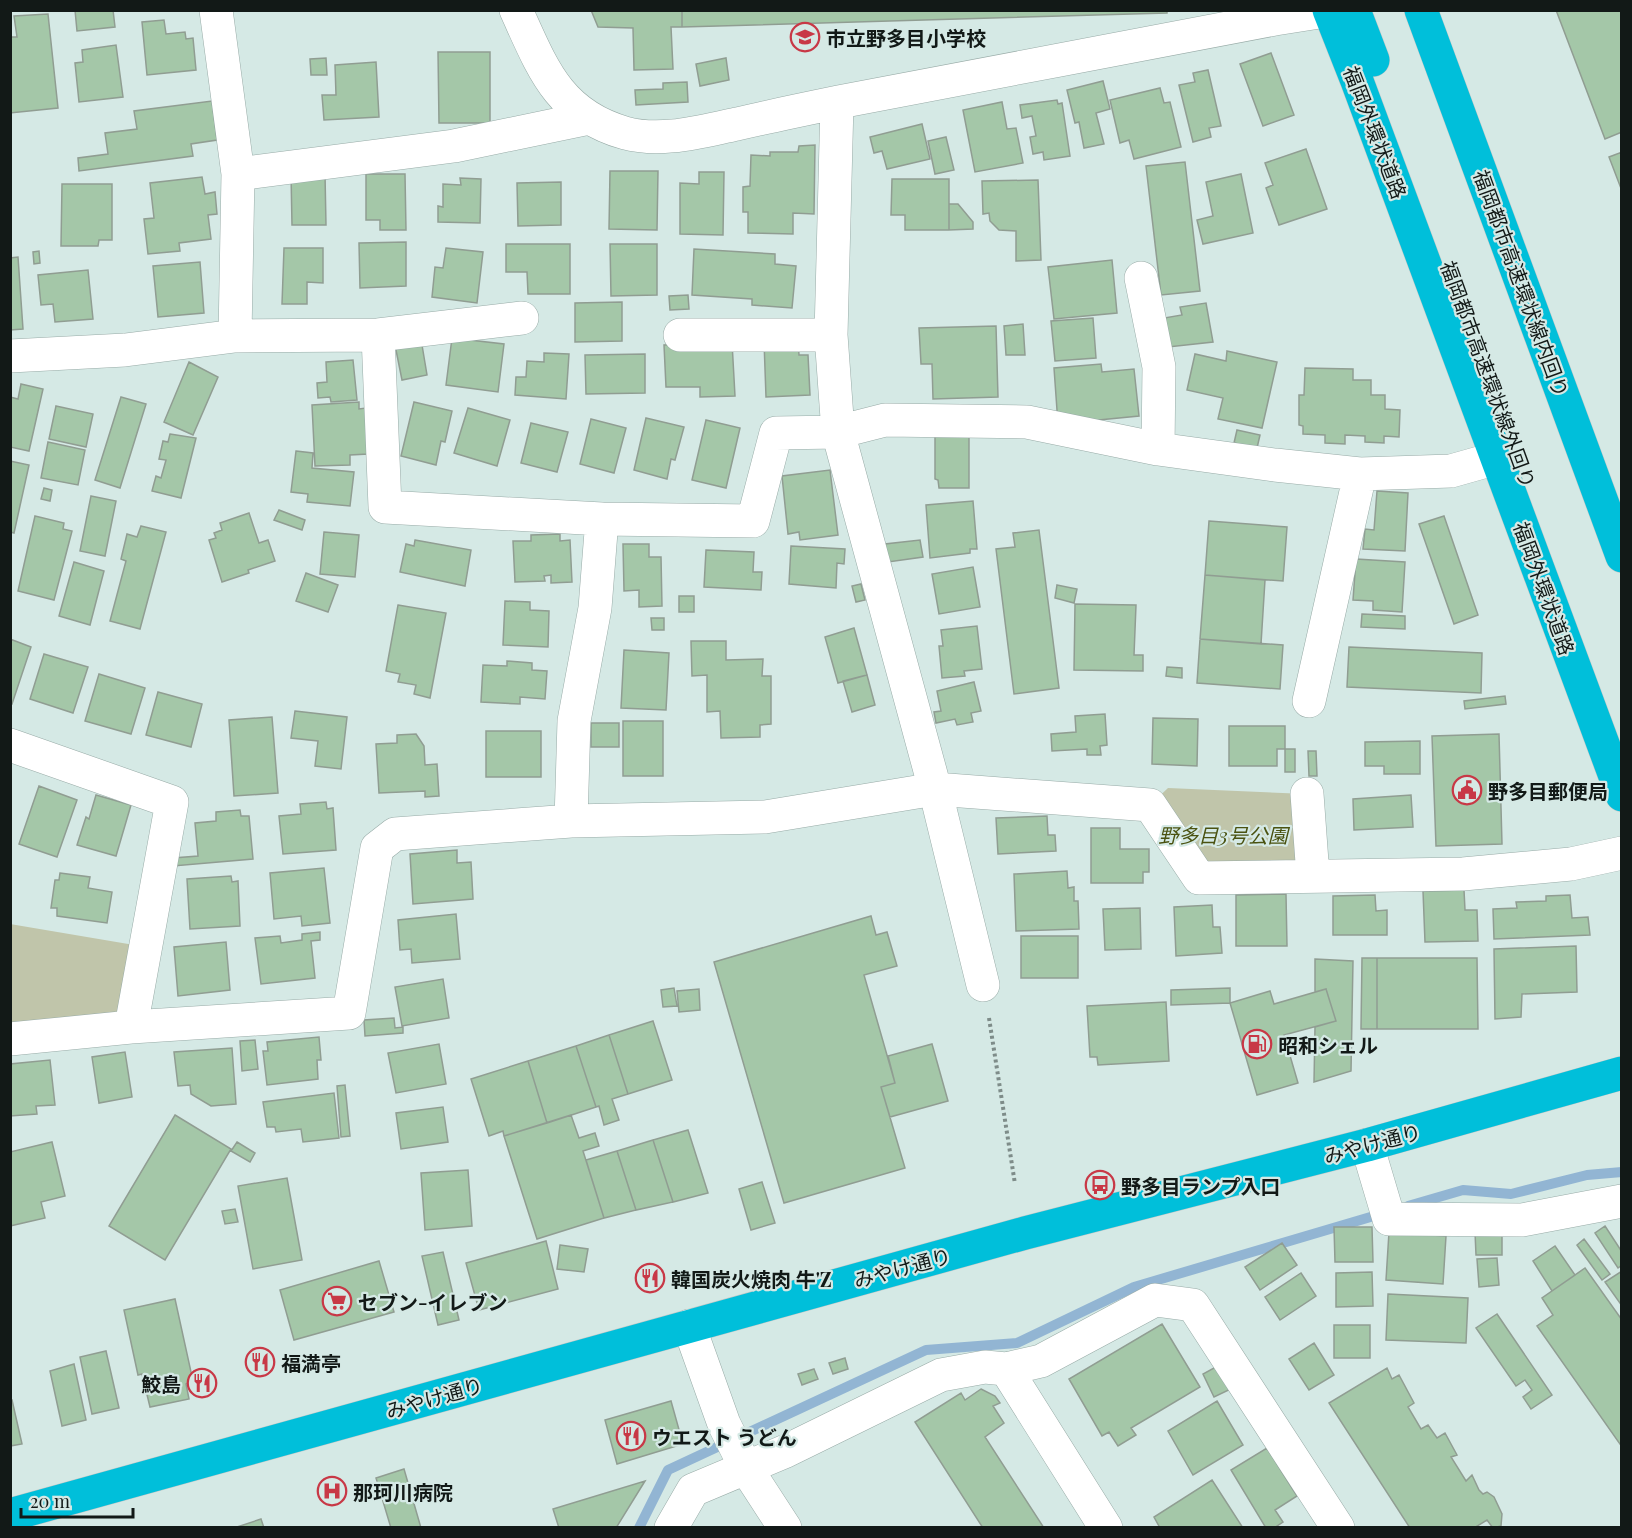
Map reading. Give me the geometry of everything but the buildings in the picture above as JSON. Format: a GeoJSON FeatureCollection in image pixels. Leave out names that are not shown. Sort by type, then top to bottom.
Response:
{"type":"FeatureCollection","features":[{"type":"Feature","properties":{"kind":"highway"},"geometry":{"type":"LineString","coordinates":[[1422,10],[1622,536]]}},
{"type":"Feature","properties":{"kind":"highway","name":"福岡都市高速環状線内回り"},"geometry":{"type":"LineString","coordinates":[[1422,10],[1622,556]]}},
{"type":"Feature","properties":{"kind":"highway","name":"福岡外環状道路"},"geometry":{"type":"LineString","coordinates":[[1336,11],[1362,92],[1622,795]]}},
{"type":"Feature","properties":{"kind":"highway","name":"福岡都市高速環状線外回り"},"geometry":{"type":"LineString","coordinates":[[1336,11],[1622,738]]}},
{"type":"Feature","properties":{"kind":"highway","name":"みやけ通り"},"geometry":{"type":"LineString","coordinates":[[10,1515],[1014,1236],[1367,1145],[1622,1073]]}},
{"type":"Feature","properties":{"kind":"street"},"geometry":{"type":"LineString","coordinates":[[216,10],[238,174],[235,336]]}},
{"type":"Feature","properties":{"kind":"street"},"geometry":{"type":"LineString","coordinates":[[516,10],[545,74],[564,98],[590,118],[626,133],[657,136],[687,134],[1263,21],[1336,11]]}},
{"type":"Feature","properties":{"kind":"street"},"geometry":{"type":"LineString","coordinates":[[837,103],[831,335],[838,432],[934,789],[983,985]]}},
{"type":"Feature","properties":{"kind":"street"},"geometry":{"type":"LineString","coordinates":[[238,174],[454,146],[590,118]]}},
{"type":"Feature","properties":{"kind":"street"},"geometry":{"type":"LineString","coordinates":[[1141,278],[1159,367],[1158,449]]}},
{"type":"Feature","properties":{"kind":"street"},"geometry":{"type":"LineString","coordinates":[[10,356],[125,350],[235,336],[378,335],[522,318]]}},
{"type":"Feature","properties":{"kind":"street"},"geometry":{"type":"LineString","coordinates":[[378,335],[385,507],[602,519],[753,521],[776,433],[838,432],[885,420],[1027,422],[1158,449],[1360,474],[1450,471],[1497,458]]}},
{"type":"Feature","properties":{"kind":"street"},"geometry":{"type":"LineString","coordinates":[[680,335],[831,335]]}},
{"type":"Feature","properties":{"kind":"street"},"geometry":{"type":"LineString","coordinates":[[1309,701],[1360,474]]}},
{"type":"Feature","properties":{"kind":"street"},"geometry":{"type":"LineString","coordinates":[[571,821],[574,721],[595,608],[602,519]]}},
{"type":"Feature","properties":{"kind":"street"},"geometry":{"type":"LineString","coordinates":[[10,745],[172,802],[131,1028]]}},
{"type":"Feature","properties":{"kind":"street"},"geometry":{"type":"LineString","coordinates":[[10,1039],[349,1013],[377,848],[395,834],[571,821],[765,817],[934,789],[1150,805],[1199,878],[1463,874],[1571,864],[1622,853]]}},
{"type":"Feature","properties":{"kind":"street"},"geometry":{"type":"LineString","coordinates":[[1307,794],[1313,876]]}},
{"type":"Feature","properties":{"kind":"street"},"geometry":{"type":"LineString","coordinates":[[1367,1145],[1387,1212],[1522,1220],[1622,1201]]}},
{"type":"Feature","properties":{"kind":"street"},"geometry":{"type":"LineString","coordinates":[[671,1527],[693,1490],[746,1468],[942,1375],[985,1367],[1006,1370],[1041,1361],[1155,1300],[1193,1305],[1338,1527]]}},
{"type":"Feature","properties":{"kind":"street"},"geometry":{"type":"LineString","coordinates":[[689,1326],[724,1424],[746,1468],[785,1527]]}},
{"type":"Feature","properties":{"kind":"street"},"geometry":{"type":"LineString","coordinates":[[1006,1370],[1106,1527]]}},
{"type":"Feature","properties":{"kind":"path"},"geometry":{"type":"LineString","coordinates":[[983,985],[1015,1184]]}},
{"type":"Feature","properties":{"kind":"green space","name":"野多目3号公園"},"geometry":{"type":"Polygon","coordinates":[[[1168,788],[1307,794],[1313,876],[1199,878],[1150,805],[1168,788]]]}},
{"type":"Feature","properties":{"kind":"green space"},"geometry":{"type":"Polygon","coordinates":[[[10,924],[146,947],[131,1027],[11,1039],[10,924]]]}},
{"type":"Feature","properties":{"kind":"waterway"},"geometry":{"type":"LineString","coordinates":[[1408,1206],[1463,1190],[1511,1194],[1587,1175],[1622,1172]]}},
{"type":"Feature","properties":{"kind":"waterway"},"geometry":{"type":"LineString","coordinates":[[639,1528],[668,1470],[926,1350],[1017,1343],[1134,1287],[1384,1213]]}},
{"type":"Feature","properties":{"kind":"place","name":"市立野多目小学校"},"geometry":{"type":"Point","coordinates":[805,37]}},
{"type":"Feature","properties":{"kind":"place","name":"野多目郵便局"},"geometry":{"type":"Point","coordinates":[1467,790]}},
{"type":"Feature","properties":{"kind":"place","name":"昭和シェル"},"geometry":{"type":"Point","coordinates":[1257,1044]}},
{"type":"Feature","properties":{"kind":"place","name":"野多目ランプ入口"},"geometry":{"type":"Point","coordinates":[1100,1185]}},
{"type":"Feature","properties":{"kind":"place","name":"韓国炭火焼肉 牛'Z"},"geometry":{"type":"Point","coordinates":[650,1278]}},
{"type":"Feature","properties":{"kind":"place","name":"セブン-イレブン"},"geometry":{"type":"Point","coordinates":[337,1301]}},
{"type":"Feature","properties":{"kind":"place","name":"福満亭"},"geometry":{"type":"Point","coordinates":[260,1362]}},
{"type":"Feature","properties":{"kind":"place","name":"鮫島"},"geometry":{"type":"Point","coordinates":[202,1383]}},
{"type":"Feature","properties":{"kind":"place","name":"ウエスト うどん"},"geometry":{"type":"Point","coordinates":[631,1436]}},
{"type":"Feature","properties":{"kind":"place","name":"那珂川病院"},"geometry":{"type":"Point","coordinates":[332,1491]}}]}
